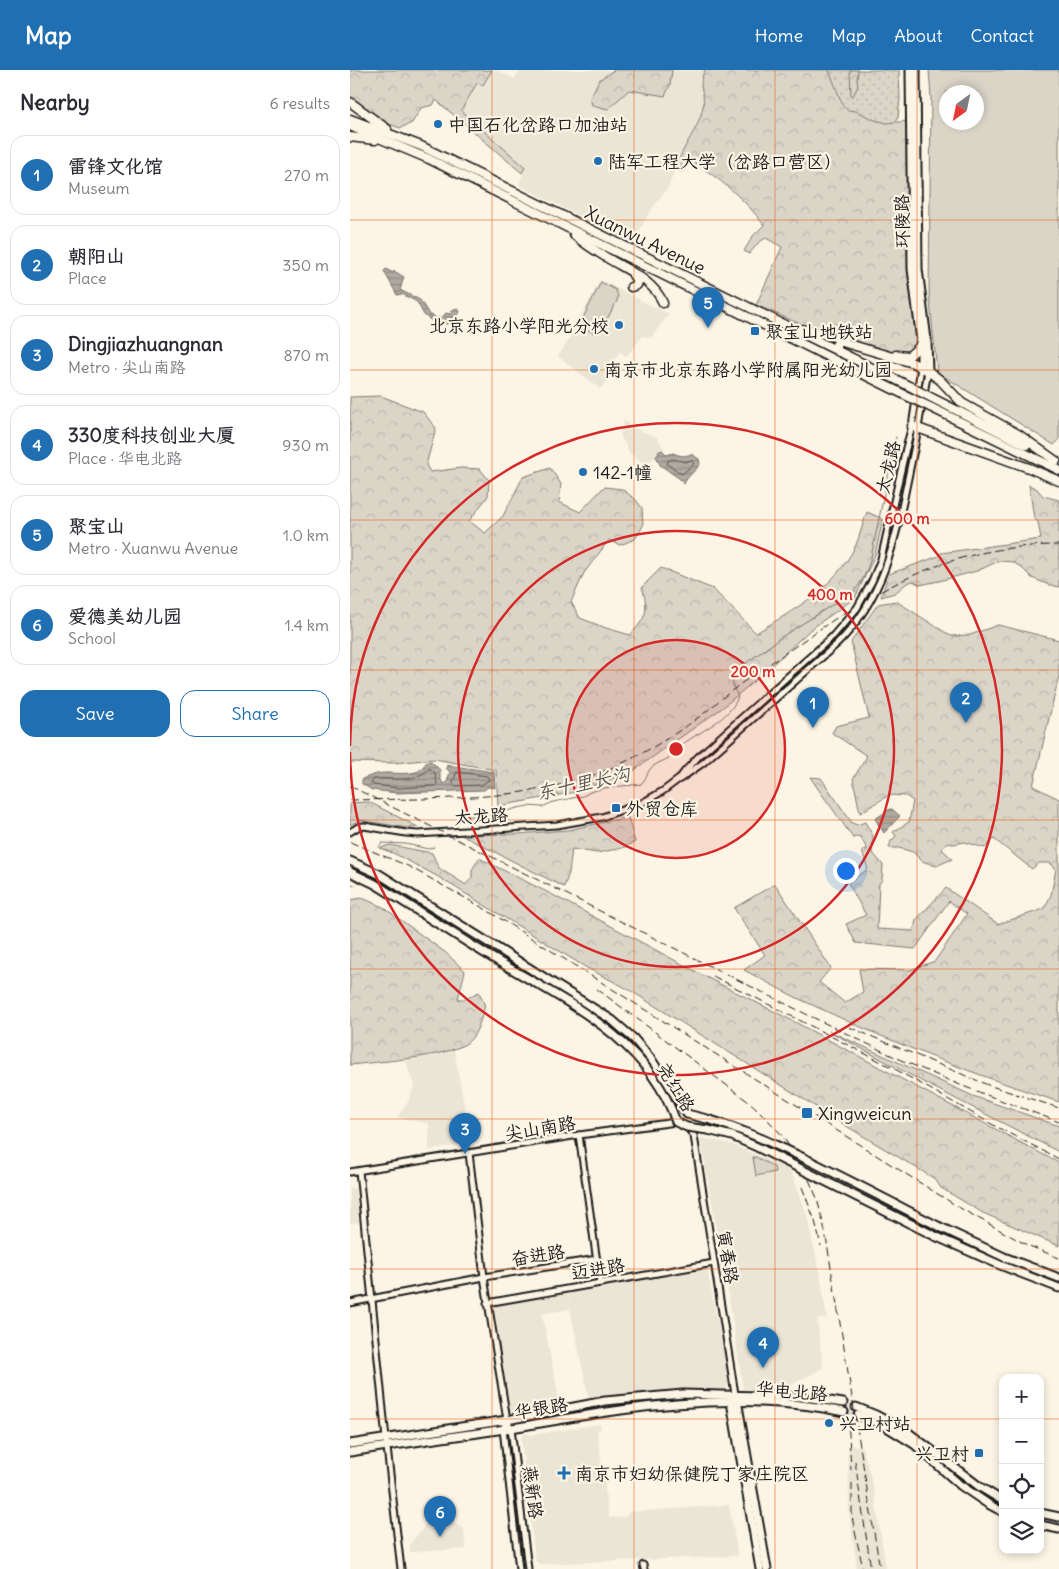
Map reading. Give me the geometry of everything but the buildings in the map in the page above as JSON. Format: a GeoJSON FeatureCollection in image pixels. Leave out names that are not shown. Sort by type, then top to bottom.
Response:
{"type":"FeatureCollection","features":[{"type":"Feature","properties":{"kind":"highway"},"geometry":{"type":"LineString","coordinates":[[350,102],[396,136]]}},
{"type":"Feature","properties":{"kind":"highway","name":"Xuanwu Avenue"},"geometry":{"type":"LineString","coordinates":[[350,119],[396,136],[492,180],[1058,461]]}},
{"type":"Feature","properties":{"kind":"highway","name":"Xuanwu Avenue"},"geometry":{"type":"LineString","coordinates":[[350,126],[402,147],[472,180],[1059,470]]}},
{"type":"Feature","properties":{"kind":"highway"},"geometry":{"type":"LineString","coordinates":[[350,137],[372,139],[402,147]]}},
{"type":"Feature","properties":{"kind":"highway"},"geometry":{"type":"LineString","coordinates":[[562,226],[587,246],[653,287],[663,303]]}},
{"type":"Feature","properties":{"kind":"highway"},"geometry":{"type":"LineString","coordinates":[[631,288],[637,285],[638,282],[632,273]]}},
{"type":"Feature","properties":{"kind":"highway"},"geometry":{"type":"LineString","coordinates":[[794,330],[808,330],[889,354],[902,356],[909,356],[919,347],[921,341]]}},
{"type":"Feature","properties":{"kind":"highway"},"geometry":{"type":"LineString","coordinates":[[839,352],[836,350],[836,345],[838,342],[842,342],[912,363],[925,369],[940,380],[962,403],[1018,434],[1058,461]]}},
{"type":"Feature","properties":{"kind":"highway"},"geometry":{"type":"LineString","coordinates":[[915,427],[1029,468],[1059,481]]}},
{"type":"Feature","properties":{"kind":"main road","name":"环陵路"},"geometry":{"type":"LineString","coordinates":[[910,70],[912,269],[925,369]]}},
{"type":"Feature","properties":{"kind":"main road","name":"环陵路"},"geometry":{"type":"LineString","coordinates":[[916,70],[918,269],[928,340],[925,369]]}},
{"type":"Feature","properties":{"kind":"main road","name":"尧红路"},"geometry":{"type":"LineString","coordinates":[[350,861],[379,874],[612,1020],[634,1039],[651,1059],[687,1114],[735,1127],[760,1137],[940,1227],[1004,1257],[1059,1278]]}},
{"type":"Feature","properties":{"kind":"main road","name":"尧红路"},"geometry":{"type":"LineString","coordinates":[[350,872],[375,884],[558,997],[614,1035],[639,1058],[652,1075],[671,1106],[676,1122],[687,1127],[732,1136],[935,1236],[1000,1266],[1059,1288]]}},
{"type":"Feature","properties":{"kind":"main road","name":"华银路"},"geometry":{"type":"LineString","coordinates":[[350,1452],[386,1442],[605,1401],[683,1394],[735,1394]]}},
{"type":"Feature","properties":{"kind":"main road","name":"寅春路"},"geometry":{"type":"LineString","coordinates":[[735,1394],[735,1402]]}},
{"type":"Feature","properties":{"kind":"main road","name":"华电北路"},"geometry":{"type":"LineString","coordinates":[[735,1394],[805,1397],[842,1403]]}},
{"type":"Feature","properties":{"kind":"main road","name":"华电北路"},"geometry":{"type":"LineString","coordinates":[[735,1402],[820,1406],[844,1412]]}},
{"type":"Feature","properties":{"kind":"main road","name":"华银路"},"geometry":{"type":"LineString","coordinates":[[350,1444],[386,1442],[507,1428],[621,1410],[675,1404],[735,1402]]}},
{"type":"Feature","properties":{"kind":"main road"},"geometry":{"type":"LineString","coordinates":[[735,1402],[760,1569]]}},
{"type":"Feature","properties":{"kind":"main road"},"geometry":{"type":"LineString","coordinates":[[735,1402],[767,1569]]}},
{"type":"Feature","properties":{"kind":"main road"},"geometry":{"type":"LineString","coordinates":[[856,1407],[876,1415],[909,1433],[980,1488],[999,1499]]}},
{"type":"Feature","properties":{"kind":"main road"},"geometry":{"type":"LineString","coordinates":[[858,1415],[885,1426],[914,1444],[960,1485],[999,1510]]}},
{"type":"Feature","properties":{"kind":"main road"},"geometry":{"type":"LineString","coordinates":[[1044,1514],[1059,1517]]}},
{"type":"Feature","properties":{"kind":"main road"},"geometry":{"type":"LineString","coordinates":[[1044,1525],[1059,1528]]}},
{"type":"Feature","properties":{"kind":"street"},"geometry":{"type":"LineString","coordinates":[[679,779],[703,763],[837,644],[855,625],[866,609],[884,574],[890,556],[914,450],[915,427],[925,369]]}},
{"type":"Feature","properties":{"kind":"street","name":"太龙路"},"geometry":{"type":"LineString","coordinates":[[350,832],[353,829],[364,826],[418,834],[557,825],[576,822],[625,810],[653,797],[679,779],[698,757],[833,636],[857,608],[872,581],[881,559],[906,448],[915,427]]}},
{"type":"Feature","properties":{"kind":"street","name":"尖山南路"},"geometry":{"type":"LineString","coordinates":[[350,1172],[579,1135],[676,1122]]}},
{"type":"Feature","properties":{"kind":"street","name":"寅春路"},"geometry":{"type":"LineString","coordinates":[[687,1127],[694,1136],[735,1394]]}},
{"type":"Feature","properties":{"kind":"street"},"geometry":{"type":"LineString","coordinates":[[579,1135],[600,1283]]}},
{"type":"Feature","properties":{"kind":"street","name":"燕新路"},"geometry":{"type":"LineString","coordinates":[[470,1153],[487,1303],[507,1420],[519,1569]]}},
{"type":"Feature","properties":{"kind":"street"},"geometry":{"type":"LineString","coordinates":[[359,1171],[371,1300],[401,1569]]}},
{"type":"Feature","properties":{"kind":"street","name":"奋进路"},"geometry":{"type":"LineString","coordinates":[[350,1303],[597,1259]]}},
{"type":"Feature","properties":{"kind":"street","name":"迈进路"},"geometry":{"type":"LineString","coordinates":[[487,1303],[714,1263]]}},
{"type":"Feature","properties":{"kind":"street","name":"燕新路"},"geometry":{"type":"LineString","coordinates":[[507,1428],[528,1569]]}},
{"type":"Feature","properties":{"kind":"shaded area","name":"陆军工程大学（岔路口营区）"},"geometry":{"type":"Polygon","coordinates":[[[492,70],[496,70],[514,79],[521,70],[705,70],[700,78],[704,106],[698,123],[680,155],[669,186],[653,207],[632,243],[519,185],[525,167],[461,111],[478,83],[483,85],[492,70]]]}},
{"type":"Feature","properties":{"kind":"shaded area","name":"北京东路小学阳光分校"},"geometry":{"type":"Polygon","coordinates":[[[600,280],[669,314],[651,338],[643,336],[627,356],[619,352],[614,361],[610,377],[600,389],[558,356],[570,338],[600,280]]]}},
{"type":"Feature","properties":{"kind":"shaded area"},"geometry":{"type":"Polygon","coordinates":[[[624,420],[631,427],[657,437],[665,451],[645,464],[628,452],[620,436],[624,420]]]}},
{"type":"Feature","properties":{"kind":"shaded area"},"geometry":{"type":"Polygon","coordinates":[[[454,1049],[471,1143],[429,1150],[429,1124],[397,1117],[408,1102],[414,1086],[405,1059],[454,1049]]]}},
{"type":"Feature","properties":{"kind":"shaded area"},"geometry":{"type":"Polygon","coordinates":[[[700,1138],[728,1143],[790,1169],[806,1212],[820,1274],[827,1318],[817,1319],[823,1368],[796,1382],[786,1391],[743,1389],[728,1291],[700,1138]]]}},
{"type":"Feature","properties":{"kind":"shaded area"},"geometry":{"type":"Polygon","coordinates":[[[355,1188],[359,1222],[350,1223],[350,1189],[355,1188]]]}},
{"type":"Feature","properties":{"kind":"shaded area"},"geometry":{"type":"Polygon","coordinates":[[[707,1269],[730,1383],[723,1391],[705,1389],[589,1399],[570,1309],[542,1314],[560,1404],[511,1412],[494,1308],[496,1305],[566,1293],[569,1302],[567,1292],[707,1269]]]}},
{"type":"Feature","properties":{"kind":"shaded area","name":"南京市妇幼保健院丁家庄院区"},"geometry":{"type":"Polygon","coordinates":[[[600,1424],[601,1429],[597,1430],[609,1518],[626,1517],[629,1512],[729,1505],[738,1556],[538,1563],[535,1560],[521,1438],[525,1433],[530,1435],[600,1424]]]}},
{"type":"Feature","properties":{"kind":"shaded area"},"geometry":{"type":"Polygon","coordinates":[[[848,1446],[862,1446],[874,1490],[886,1569],[857,1569],[849,1512],[848,1446]]]}},
{"type":"Feature","properties":{"kind":"shaded area"},"geometry":{"type":"Polygon","coordinates":[[[436,1511],[464,1529],[466,1549],[410,1552],[410,1544],[436,1511]]]}},
{"type":"Feature","properties":{"kind":"green space"},"geometry":{"type":"Polygon","coordinates":[[[350,70],[492,70],[483,85],[477,83],[461,111],[525,167],[522,173],[436,100],[433,105],[421,108],[412,123],[400,128],[378,120],[350,98],[350,70]]]}},
{"type":"Feature","properties":{"kind":"green space"},"geometry":{"type":"Polygon","coordinates":[[[614,70],[672,70],[670,85],[665,96],[629,90],[608,109],[592,105],[590,98],[599,80],[614,70]]]}},
{"type":"Feature","properties":{"kind":"green space"},"geometry":{"type":"Polygon","coordinates":[[[705,70],[829,70],[843,106],[848,110],[856,111],[875,120],[887,123],[908,121],[908,269],[917,338],[916,347],[911,352],[901,354],[885,351],[805,326],[756,305],[782,247],[766,238],[759,242],[749,254],[744,251],[753,236],[764,225],[757,215],[731,190],[692,161],[682,172],[676,168],[701,115],[704,102],[701,81],[705,70]]]}},
{"type":"Feature","properties":{"kind":"green space"},"geometry":{"type":"Polygon","coordinates":[[[823,70],[899,70],[900,99],[898,118],[892,125],[844,113],[823,70]]]}},
{"type":"Feature","properties":{"kind":"green space"},"geometry":{"type":"Polygon","coordinates":[[[850,70],[858,70],[858,86],[853,96],[851,96],[850,70]]]}},
{"type":"Feature","properties":{"kind":"green space"},"geometry":{"type":"Polygon","coordinates":[[[929,70],[1059,70],[1059,440],[1054,445],[937,372],[929,293],[931,98],[929,70]]]}},
{"type":"Feature","properties":{"kind":"green space"},"geometry":{"type":"Polygon","coordinates":[[[601,282],[616,290],[617,301],[601,330],[594,333],[583,328],[581,330],[578,328],[601,282]]]}},
{"type":"Feature","properties":{"kind":"green space"},"geometry":{"type":"Polygon","coordinates":[[[381,396],[423,412],[436,428],[426,465],[430,472],[461,468],[480,469],[489,480],[488,496],[469,521],[485,533],[503,516],[523,477],[550,468],[561,484],[559,502],[580,512],[604,487],[622,489],[636,500],[642,508],[643,526],[635,539],[620,545],[609,540],[584,573],[571,602],[580,618],[606,628],[630,635],[640,623],[645,613],[646,608],[642,587],[661,568],[713,589],[756,633],[813,596],[837,574],[856,545],[867,512],[883,519],[875,555],[855,598],[811,629],[722,708],[633,771],[576,792],[498,806],[496,770],[434,759],[394,763],[350,762],[350,397],[381,396]]]}},
{"type":"Feature","properties":{"kind":"green space"},"geometry":{"type":"Polygon","coordinates":[[[1029,485],[1037,489],[1043,496],[1059,500],[1059,587],[1032,578],[1013,562],[999,561],[977,571],[939,581],[920,585],[913,581],[907,583],[895,593],[881,597],[889,574],[939,556],[941,553],[1041,539],[1038,522],[1034,518],[1029,485]]]}},
{"type":"Feature","properties":{"kind":"green space"},"geometry":{"type":"Polygon","coordinates":[[[896,601],[951,636],[970,635],[998,625],[1059,640],[1059,676],[1033,786],[1059,799],[1059,1102],[908,1047],[800,999],[744,970],[765,955],[734,908],[775,884],[831,968],[819,982],[845,1003],[863,992],[859,969],[910,970],[935,961],[967,914],[949,901],[915,949],[856,943],[846,924],[866,915],[848,883],[868,869],[862,851],[867,849],[860,836],[853,838],[810,777],[821,778],[852,823],[857,825],[865,822],[873,836],[872,852],[883,865],[882,880],[879,884],[877,929],[914,931],[916,920],[946,888],[998,924],[1044,909],[1051,895],[1056,869],[1050,863],[1039,863],[1032,869],[994,839],[985,848],[965,842],[946,843],[942,849],[952,859],[936,866],[922,861],[913,852],[899,848],[889,848],[891,841],[896,836],[893,832],[909,822],[913,801],[906,796],[889,795],[860,813],[853,779],[867,756],[832,733],[836,726],[869,718],[851,642],[878,604],[896,601]]]}},
{"type":"Feature","properties":{"kind":"green space"},"geometry":{"type":"Polygon","coordinates":[[[369,802],[418,827],[407,828],[360,820],[350,825],[350,803],[369,802]]]}},
{"type":"Feature","properties":{"kind":"green space"},"geometry":{"type":"Polygon","coordinates":[[[628,817],[635,842],[622,848],[597,853],[572,849],[569,873],[564,887],[461,835],[518,834],[568,830],[628,817]]]}},
{"type":"Feature","properties":{"kind":"green space"},"geometry":{"type":"Polygon","coordinates":[[[390,845],[432,853],[439,868],[466,885],[472,877],[472,870],[479,858],[791,1020],[1059,1163],[1059,1246],[983,1213],[941,1188],[935,1179],[848,1127],[628,989],[587,968],[435,875],[380,848],[390,845]]]}},
{"type":"Feature","properties":{"kind":"green space"},"geometry":{"type":"Polygon","coordinates":[[[362,898],[383,907],[446,953],[465,971],[458,999],[464,999],[479,992],[485,1006],[477,1030],[468,1042],[446,1052],[350,1065],[350,900],[362,898]]]}},
{"type":"Feature","properties":{"kind":"green space"},"geometry":{"type":"Polygon","coordinates":[[[829,1031],[973,1096],[1059,1126],[1059,1152],[927,1084],[829,1031]]]}},
{"type":"Feature","properties":{"kind":"green space"},"geometry":{"type":"Polygon","coordinates":[[[753,1157],[774,1167],[775,1172],[756,1176],[753,1157]]]}},
{"type":"Feature","properties":{"kind":"water"},"geometry":{"type":"Polygon","coordinates":[[[386,269],[404,277],[400,290],[420,300],[430,316],[441,318],[446,313],[451,314],[451,311],[456,308],[460,311],[459,314],[447,324],[433,322],[424,315],[417,302],[402,294],[397,295],[384,271],[386,269]]]}},
{"type":"Feature","properties":{"kind":"water"},"geometry":{"type":"Polygon","coordinates":[[[662,450],[667,455],[673,453],[686,456],[691,454],[699,459],[700,464],[684,484],[660,465],[656,456],[662,450]]]}},
{"type":"Feature","properties":{"kind":"water"},"geometry":{"type":"Polygon","coordinates":[[[431,761],[440,770],[443,784],[447,782],[450,772],[446,768],[447,765],[494,772],[495,788],[397,793],[372,790],[362,784],[362,779],[377,774],[419,771],[427,762],[431,761]]]}},
{"type":"Feature","properties":{"kind":"water"},"geometry":{"type":"Polygon","coordinates":[[[890,809],[900,816],[884,833],[875,819],[890,809]]]}},
{"type":"Feature","properties":{"kind":"waterway","name":"东十里长沟"},"geometry":{"type":"LineString","coordinates":[[458,816],[494,815],[528,806],[542,807],[553,802],[583,796],[604,788],[641,784],[653,766],[669,758],[683,744],[715,723],[729,711],[735,704],[738,696],[732,682],[733,676],[738,669],[786,634],[854,591],[860,583],[871,557],[896,437]]}},
{"type":"Feature","properties":{"kind":"waterway","name":"东十里长沟"},"geometry":{"type":"LineString","coordinates":[[379,847],[382,843],[406,844],[428,849],[434,847]]}},
{"type":"Feature","properties":{"kind":"waterway","name":"东十里长沟"},"geometry":{"type":"LineString","coordinates":[[350,886],[355,885]]}},
{"type":"Feature","properties":{"kind":"tunnel"},"geometry":{"type":"LineString","coordinates":[[843,1403],[856,1407]]}},
{"type":"Feature","properties":{"kind":"tunnel"},"geometry":{"type":"LineString","coordinates":[[844,1412],[858,1415]]}},
{"type":"Feature","properties":{"kind":"railway"},"geometry":{"type":"LineString","coordinates":[[350,800],[486,796],[554,786],[587,777],[618,765],[667,739],[695,720],[732,690],[816,632],[880,592],[912,576],[945,563],[981,553],[1018,547],[1059,545]]}},
{"type":"Feature","properties":{"kind":"railway"},"geometry":{"type":"LineString","coordinates":[[350,786],[901,1060],[960,1085],[1059,1122]]}},
{"type":"Feature","properties":{"kind":"railway"},"geometry":{"type":"LineString","coordinates":[[350,842],[408,866],[485,909],[960,1208],[1027,1245],[1059,1258]]}},
{"type":"Feature","properties":{"kind":"railway"},"geometry":{"type":"LineString","coordinates":[[713,976],[893,1068],[995,1126],[1059,1159]]}},
{"type":"Feature","properties":{"kind":"railway"},"geometry":{"type":"LineString","coordinates":[[597,989],[754,1106],[780,1133],[802,1164],[817,1198],[825,1231],[880,1569]]}},
{"type":"Feature","properties":{"kind":"railway"},"geometry":{"type":"LineString","coordinates":[[849,1027],[988,1085],[1059,1108]]}},
{"type":"Feature","properties":{"kind":"railway"},"geometry":{"type":"LineString","coordinates":[[802,1187],[815,1221],[821,1246]]}},
{"type":"Feature","properties":{"kind":"railway"},"geometry":{"type":"LineString","coordinates":[[848,1417],[851,1470]]}},
{"type":"Feature","properties":{"kind":"railway"},"geometry":{"type":"LineString","coordinates":[[855,1461],[871,1569]]}},
{"type":"Feature","properties":{"kind":"railway"},"geometry":{"type":"LineString","coordinates":[[852,1483],[852,1517],[863,1569]]}},
{"type":"Feature","properties":{"kind":"place","name":"中国石化岔路口加油站"},"geometry":{"type":"Point","coordinates":[438,124]}},
{"type":"Feature","properties":{"kind":"place","name":"陆军工程大学（岔路口营区）"},"geometry":{"type":"Point","coordinates":[598,161]}},
{"type":"Feature","properties":{"kind":"place","name":"北京东路小学阳光分校"},"geometry":{"type":"Point","coordinates":[619,325]}},
{"type":"Feature","properties":{"kind":"place","name":"聚宝山"},"geometry":{"type":"Point","coordinates":[708,328]}},
{"type":"Feature","properties":{"kind":"place","name":"聚宝山地铁站"},"geometry":{"type":"Point","coordinates":[755,331]}},
{"type":"Feature","properties":{"kind":"place","name":"南京市北京东路小学附属阳光幼儿园"},"geometry":{"type":"Point","coordinates":[594,369]}},
{"type":"Feature","properties":{"kind":"place","name":"142-1幢"},"geometry":{"type":"Point","coordinates":[583,472]}},
{"type":"Feature","properties":{"kind":"place","name":"朝阳山"},"geometry":{"type":"Point","coordinates":[966,723]}},
{"type":"Feature","properties":{"kind":"place","name":"雷锋文化馆"},"geometry":{"type":"Point","coordinates":[813,728]}},
{"type":"Feature","properties":{"kind":"place","name":"外贸仓库"},"geometry":{"type":"Point","coordinates":[616,808]}},
{"type":"Feature","properties":{"kind":"place","name":"Xingweicun"},"geometry":{"type":"Point","coordinates":[807,1113]}},
{"type":"Feature","properties":{"kind":"place","name":"Dingjiazhuangnan"},"geometry":{"type":"Point","coordinates":[465,1154]}},
{"type":"Feature","properties":{"kind":"place","name":"330度科技创业大厦"},"geometry":{"type":"Point","coordinates":[763,1368]}},
{"type":"Feature","properties":{"kind":"place","name":"兴卫村站"},"geometry":{"type":"Point","coordinates":[829,1423]}},
{"type":"Feature","properties":{"kind":"place","name":"兴卫村"},"geometry":{"type":"Point","coordinates":[979,1453]}},
{"type":"Feature","properties":{"kind":"place","name":"南京市妇幼保健院丁家庄院区"},"geometry":{"type":"Point","coordinates":[564,1473]}},
{"type":"Feature","properties":{"kind":"place","name":"爱德美幼儿园"},"geometry":{"type":"Point","coordinates":[440,1537]}}]}
